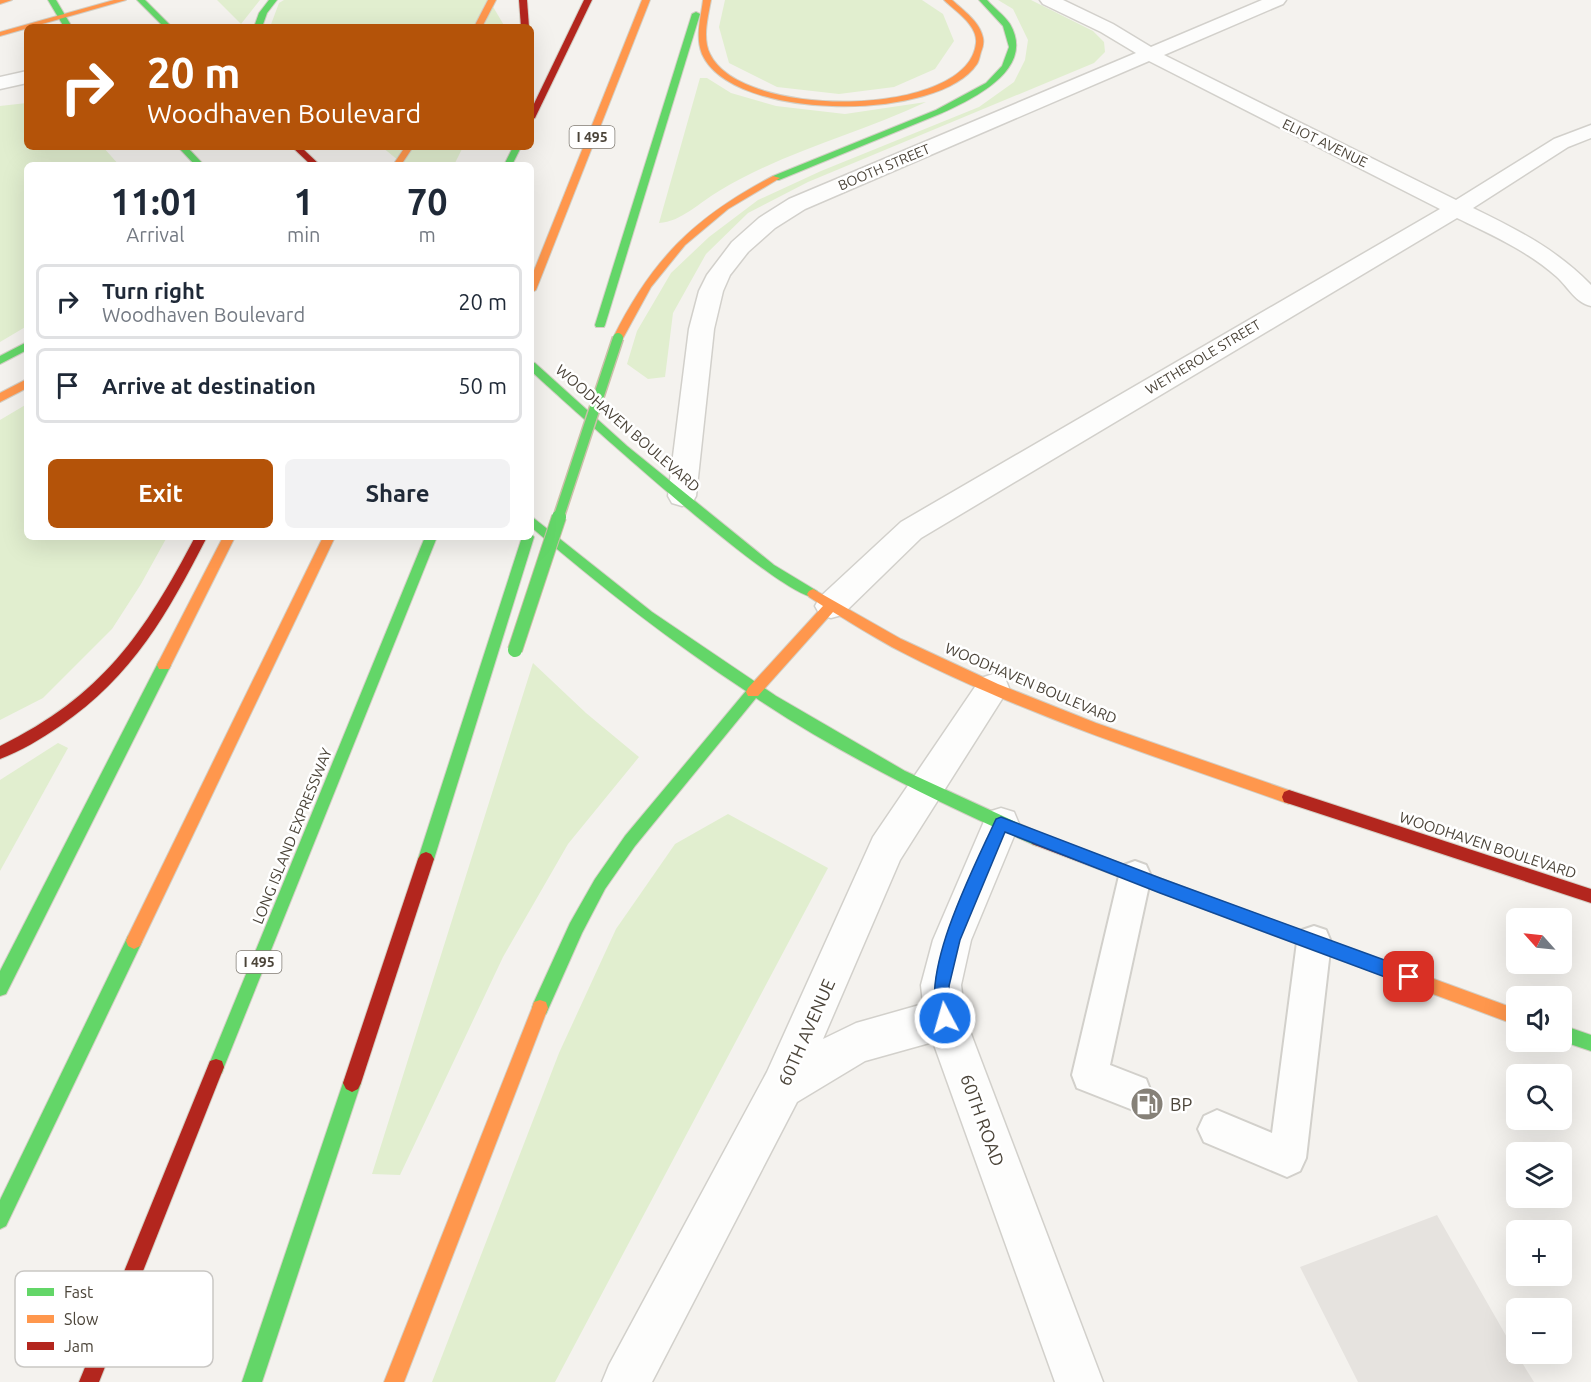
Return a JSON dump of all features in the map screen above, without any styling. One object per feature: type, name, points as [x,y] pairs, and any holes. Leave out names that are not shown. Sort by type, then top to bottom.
[{"type":"main road","points":[[0,2],[9,0]]},
{"type":"main road","points":[[52,0],[65,22],[122,0]]},
{"type":"main road","points":[[141,0],[165,24]]},
{"type":"main road","points":[[259,24],[273,0]]},
{"type":"main road","points":[[480,24],[492,0]]},
{"type":"main road","points":[[523,0],[525,24]]},
{"type":"main road","points":[[534,112],[588,0]]},
{"type":"main road","name":"I 495","points":[[534,283],[646,0]]},
{"type":"main road","points":[[598,330],[701,0]]},
{"type":"main road","points":[[707,0],[703,47],[707,57],[729,79],[747,88],[791,100],[842,105],[870,104],[915,96],[945,85],[960,75],[977,55],[980,45],[979,33],[969,17],[948,0]]},
{"type":"main road","points":[[512,655],[618,338],[639,291],[653,272],[689,235],[717,212],[781,176],[959,104],[991,84],[1009,62],[1012,37],[1006,24],[983,0]]},
{"type":"main road","points":[[0,34],[24,30]]},
{"type":"main road","points":[[185,150],[197,162]]},
{"type":"main road","points":[[299,150],[313,162]]},
{"type":"main road","points":[[0,361],[24,347]]},
{"type":"main road","name":"WOODHAVEN BOULEVARD","points":[[534,368],[607,435],[770,568],[896,643],[993,688],[1092,728],[1246,782],[1591,896]]},
{"type":"main road","points":[[0,398],[24,385]]},
{"type":"main road","points":[[569,415],[577,393]]},
{"type":"main road","points":[[534,520],[539,506]]},
{"type":"main road","points":[[534,523],[665,633],[753,692],[830,738],[926,787],[1001,824],[1506,1013]]},
{"type":"main road","points":[[0,753],[33,737],[66,713],[129,653],[151,628],[199,540]]},
{"type":"main road","points":[[0,988],[227,540]]},
{"type":"main road","points":[[0,1220],[328,540]]},
{"type":"main road","name":"LONG ISLAND EXPRESSWAY","points":[[134,1271],[430,540]]},
{"type":"main road","points":[[252,1382],[409,915],[498,626],[527,540]]},
{"type":"main road","points":[[394,1382],[548,990],[576,928],[600,884],[630,841],[753,692],[831,606]]},
{"type":"main road","points":[[409,915],[479,738]]},
{"type":"main road","points":[[1572,1036],[1591,1043]]},
{"type":"main road","name":"LONG ISLAND EXPRESSWAY","points":[[89,1382],[95,1367]]},
{"type":"street","name":"ELIOT AVENUE","points":[[1049,0],[1107,28],[1147,54],[1524,242],[1564,271],[1591,299]]},
{"type":"street","name":"BOOTH STREET","points":[[682,496],[694,382],[705,307],[728,263],[754,233],[774,217],[797,204],[1277,0]]},
{"type":"street","points":[[0,83],[24,78]]},
{"type":"street","name":"WETHEROLE STREET","points":[[831,606],[912,530],[1456,208],[1561,142],[1591,130]]},
{"type":"street","name":"60TH AVENUE","points":[[626,1382],[782,1087],[886,849],[993,688]]},
{"type":"street","name":"60TH ROAD","points":[[1001,824],[952,940],[941,986],[945,1018],[1079,1382]]},
{"type":"street","points":[[782,1087],[856,1043],[945,1018]]},
{"type":"lane","points":[[1133,1092],[1090,1075],[1135,876]]},
{"type":"lane","points":[[1217,1129],[1287,1158],[1314,942]]},
{"type":"green space","points":[[217,0],[260,0],[241,24]]},
{"type":"green space","points":[[284,0],[489,0],[503,24],[271,24],[279,3]]},
{"type":"green space","points":[[725,0],[922,0],[943,14],[954,41],[935,69],[894,87],[839,94],[777,87],[729,63],[719,27]]},
{"type":"green space","points":[[998,0],[1031,0],[1093,31],[1104,42],[1105,52],[1094,63],[808,182],[748,213],[706,254],[673,313],[665,377],[648,379],[627,364],[637,331],[671,273],[709,237],[758,200],[821,171],[979,107],[1014,82],[1025,60],[1028,40],[1013,9]]},
{"type":"green space","points":[[700,78],[707,78],[731,93],[776,106],[845,114],[926,102],[769,165],[743,177],[683,215],[659,223]]},
{"type":"green space","points":[[24,103],[24,150],[106,150],[116,162],[24,162],[24,328],[0,342],[0,106]]},
{"type":"green space","points":[[386,150],[462,150],[456,162],[400,162]]},
{"type":"green space","points":[[24,406],[24,540],[165,540],[112,629],[43,698],[0,720],[0,420]]},
{"type":"green space","points":[[533,663],[586,713],[639,757],[568,844],[503,957],[400,1175],[372,1174]]},
{"type":"green space","points":[[58,743],[68,748],[0,871],[0,780]]},
{"type":"green space","points":[[728,814],[828,868],[555,1382],[432,1382],[559,1053],[616,929],[675,844]]},
{"type":"shaded area","points":[[1437,1215],[1506,1336],[1506,1364],[1523,1364],[1534,1382],[1358,1382],[1300,1267]]},
{"type":"traffic: fast","points":[[52,0],[66,24]]},
{"type":"traffic: fast","points":[[141,0],[165,24]]},
{"type":"traffic: fast","points":[[259,24],[263,13],[273,0]]},
{"type":"traffic: fast","points":[[776,178],[939,112],[966,99],[989,84],[1006,67],[1013,47],[1006,25],[983,0]]},
{"type":"traffic: fast","points":[[600,325],[696,14]]},
{"type":"traffic: fast","points":[[185,150],[197,162]]},
{"type":"traffic: fast","points":[[510,162],[516,150]]},
{"type":"traffic: fast","points":[[515,650],[618,338]]},
{"type":"traffic: fast","points":[[0,361],[24,347]]},
{"type":"traffic: fast","points":[[534,368],[623,449],[770,568],[813,594]]},
{"type":"traffic: fast","points":[[534,523],[648,615],[771,701],[900,775],[1037,839]]},
{"type":"traffic: fast","points":[[216,1067],[430,540]]},
{"type":"traffic: fast","points":[[426,859],[527,540]]},
{"type":"traffic: fast","points":[[0,988],[164,665]]},
{"type":"traffic: fast","points":[[540,1008],[576,928],[600,884],[630,841],[753,692]]},
{"type":"traffic: fast","points":[[0,1220],[134,941]]},
{"type":"traffic: fast","points":[[1572,1036],[1591,1043]]},
{"type":"traffic: fast","points":[[252,1382],[352,1083]]},
{"type":"traffic: slow","points":[[0,2],[8,0]]},
{"type":"traffic: slow","points":[[36,24],[122,0]]},
{"type":"traffic: slow","points":[[480,24],[492,0]]},
{"type":"traffic: slow","points":[[534,282],[646,0]]},
{"type":"traffic: slow","points":[[707,0],[703,27],[704,47],[710,60],[724,74],[748,88],[773,97],[791,101],[838,104],[869,103],[931,91],[956,79],[973,64],[980,43],[977,30],[969,19],[948,0]]},
{"type":"traffic: slow","points":[[0,34],[24,27]]},
{"type":"traffic: slow","points":[[399,162],[407,150]]},
{"type":"traffic: slow","points":[[618,338],[646,286],[682,243],[724,207],[776,178]]},
{"type":"traffic: slow","points":[[0,398],[24,385]]},
{"type":"traffic: slow","points":[[164,665],[227,540]]},
{"type":"traffic: slow","points":[[134,941],[328,540]]},
{"type":"traffic: slow","points":[[813,594],[896,643],[993,688],[1092,728],[1289,797]]},
{"type":"traffic: slow","points":[[753,692],[831,606]]},
{"type":"traffic: slow","points":[[1215,906],[1506,1013]]},
{"type":"traffic: slow","points":[[394,1382],[540,1008]]},
{"type":"traffic: jam","points":[[523,0],[525,24]]},
{"type":"traffic: jam","points":[[534,112],[588,0]]},
{"type":"traffic: jam","points":[[299,150],[313,162]]},
{"type":"traffic: jam","points":[[0,753],[65,715],[85,700],[121,664],[159,614],[199,540]]},
{"type":"traffic: jam","points":[[1289,797],[1591,896]]},
{"type":"traffic: jam","points":[[1037,839],[1215,906]]},
{"type":"traffic: jam","points":[[352,1083],[426,859]]},
{"type":"traffic: jam","points":[[134,1271],[216,1067]]},
{"type":"traffic: jam","points":[[89,1382],[95,1367]]},
{"type":"place","name":"BP","points":[[1147,1104]]},
{"type":"route","points":[[945,1018],[941,986],[946,960],[952,940],[1001,824],[1160,886],[1409,977]]}]
